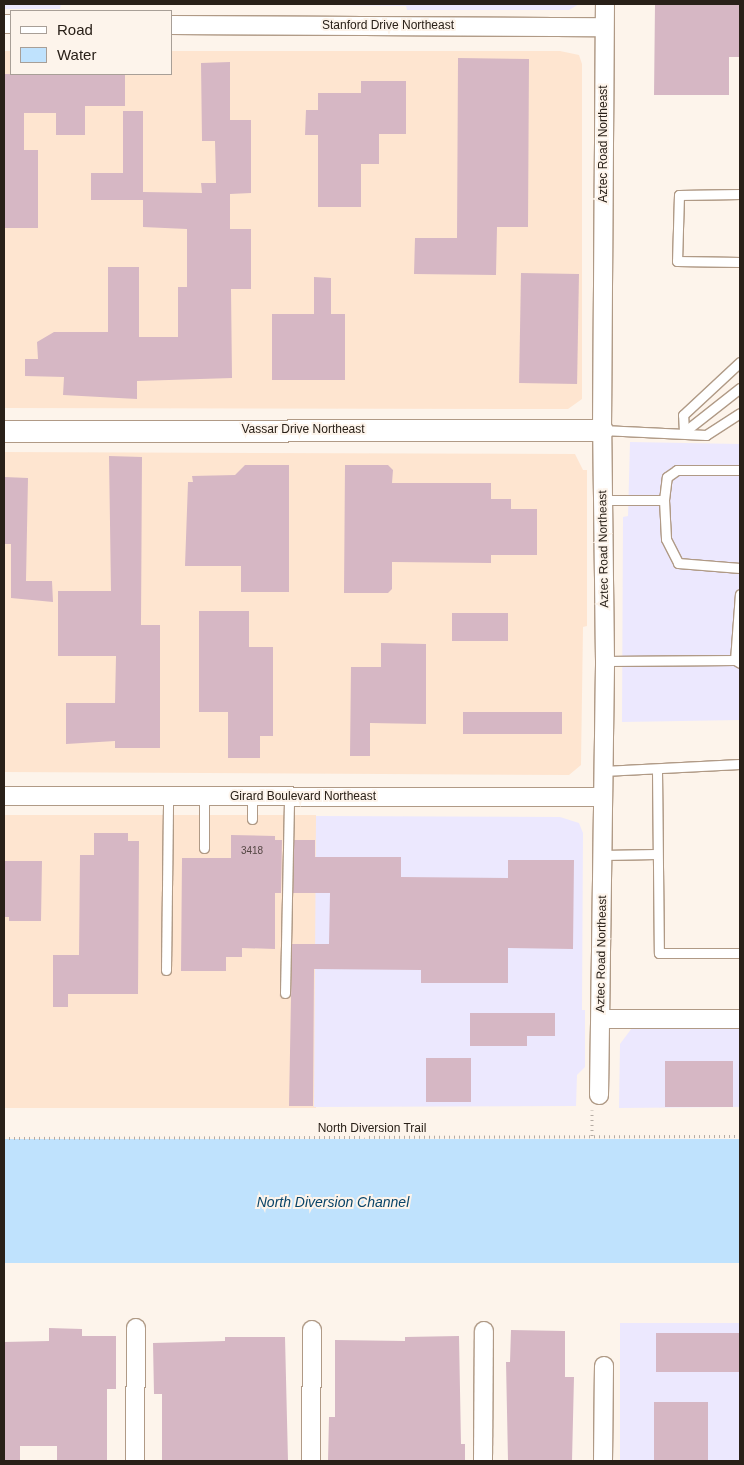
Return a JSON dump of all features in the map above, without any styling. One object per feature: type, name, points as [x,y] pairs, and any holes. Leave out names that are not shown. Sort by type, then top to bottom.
[{"type":"street","name":"Aztec Road Northeast","points":[[599,1095],[605,661],[602,430],[604,4]]},
{"type":"street","name":"Stanford Drive Northeast","points":[[172,25],[604,27]]},
{"type":"street","name":"Vassar Drive Northeast","points":[[4,431],[602,430]]},
{"type":"street","name":"Girard Boulevard Northeast","points":[[4,796],[602,797]]},
{"type":"street","points":[[601,1019],[740,1019]]},
{"type":"street","points":[[135,1461],[136,1328]]},
{"type":"street","points":[[311,1461],[312,1330]]},
{"type":"street","points":[[483,1461],[484,1331]]},
{"type":"street","points":[[603,1461],[604,1366]]},
{"type":"lane","points":[[740,194],[679,195],[677,261],[740,262]]},
{"type":"lane","points":[[684,432],[682,415],[740,362]]},
{"type":"lane","points":[[684,432],[740,388]]},
{"type":"lane","points":[[602,430],[684,432],[706,435],[740,413]]},
{"type":"lane","points":[[740,470],[677,470],[667,477],[664,500],[666,539],[678,563],[740,568]]},
{"type":"lane","points":[[604,500],[664,500]]},
{"type":"lane","points":[[605,661],[738,662],[740,594]]},
{"type":"lane","points":[[603,772],[740,764]]},
{"type":"lane","points":[[657,770],[656,854],[659,953],[740,953]]},
{"type":"lane","points":[[166,970],[168,796]]},
{"type":"lane","points":[[204,796],[204,848]]},
{"type":"lane","points":[[252,796],[252,819]]},
{"type":"lane","points":[[285,993],[289,797]]},
{"type":"lane","points":[[603,855],[656,854]]},
{"type":"path","points":[[592,1137],[592,1107],[599,1095]]},
{"type":"path","name":"North Diversion Trail","points":[[4,1138],[740,1136]]},
{"type":"shaded area","points":[[4,4],[61,4],[60,9],[4,9]]},
{"type":"shaded area","points":[[245,4],[579,4],[569,10],[407,10],[406,6]]},
{"type":"shaded area","points":[[4,51],[10,51],[10,75],[172,75],[172,51],[560,51],[579,55],[582,64],[582,399],[568,409],[4,408]]},
{"type":"shaded area","points":[[630,442],[740,444],[740,720],[622,722],[623,517],[628,516]]},
{"type":"shaded area","points":[[4,452],[575,454],[583,470],[587,470],[587,626],[583,627],[581,765],[569,775],[4,772]]},
{"type":"shaded area","points":[[4,815],[316,815],[316,1108],[4,1108]]},
{"type":"shaded area","points":[[316,816],[560,817],[579,823],[583,833],[582,1010],[585,1010],[585,1067],[577,1075],[576,1106],[314,1107]]},
{"type":"shaded area","points":[[642,1024],[740,1024],[740,1107],[619,1108],[620,1044],[632,1028]]},
{"type":"shaded area","points":[[620,1323],[740,1323],[740,1461],[620,1461]]},
{"type":"water","name":"North Diversion Channel","points":[[4,1139],[740,1139],[740,1263],[4,1263]]},
{"type":"building","points":[[655,4],[740,4],[740,57],[729,57],[729,95],[654,95]]},
{"type":"building","points":[[458,58],[529,59],[528,227],[497,227],[496,275],[414,274],[415,238],[457,238]]},
{"type":"building","points":[[230,62],[230,120],[251,120],[251,193],[230,194],[230,229],[251,229],[251,289],[231,289],[232,378],[137,381],[137,399],[63,395],[64,377],[25,376],[25,359],[38,359],[37,342],[54,332],[108,332],[108,267],[139,267],[139,337],[178,337],[178,287],[187,287],[187,229],[143,227],[143,192],[202,193],[201,183],[216,183],[215,141],[202,141],[201,63]]},
{"type":"building","points":[[4,74],[125,75],[125,106],[85,106],[85,135],[56,135],[56,113],[24,113],[24,150],[38,150],[38,228],[4,228]]},
{"type":"building","points":[[361,81],[406,81],[406,134],[379,134],[379,164],[361,164],[361,207],[318,207],[318,135],[305,135],[306,110],[318,110],[318,93],[361,93]]},
{"type":"building","points":[[123,111],[143,111],[143,200],[91,200],[91,173],[123,173]]},
{"type":"building","points":[[521,273],[579,274],[577,384],[519,383]]},
{"type":"building","points":[[314,277],[331,278],[331,314],[345,314],[345,380],[272,380],[272,314],[314,314]]},
{"type":"building","points":[[109,456],[142,457],[141,625],[160,625],[160,748],[115,748],[115,741],[66,744],[66,703],[115,703],[116,656],[58,656],[58,591],[111,591]]},
{"type":"building","points":[[245,465],[289,465],[289,592],[241,592],[241,566],[185,566],[188,482],[193,482],[192,476],[235,475]]},
{"type":"building","points":[[345,465],[388,465],[393,470],[392,483],[491,483],[491,499],[511,499],[511,509],[537,509],[537,555],[491,555],[491,563],[392,562],[392,589],[388,593],[344,593]]},
{"type":"building","points":[[4,477],[28,478],[26,581],[52,581],[53,602],[11,598],[11,544],[4,544]]},
{"type":"building","points":[[199,611],[249,611],[249,647],[273,647],[273,736],[260,736],[260,758],[228,758],[228,712],[199,712]]},
{"type":"building","points":[[452,613],[508,613],[508,641],[452,641]]},
{"type":"building","points":[[381,643],[426,644],[426,724],[370,723],[370,756],[350,756],[351,667],[381,667]]},
{"type":"building","points":[[463,712],[562,712],[562,734],[463,734]]},
{"type":"building","points":[[94,833],[128,833],[128,841],[139,841],[138,994],[68,994],[68,1007],[53,1007],[53,955],[79,955],[80,855],[94,855]]},
{"type":"building","points":[[231,835],[275,836],[275,840],[282,840],[281,893],[275,893],[275,949],[242,948],[242,957],[226,957],[226,971],[181,971],[182,858],[231,858]]},
{"type":"building","points":[[294,840],[315,840],[315,857],[401,857],[401,877],[508,878],[508,860],[574,860],[573,949],[508,948],[508,983],[421,983],[421,970],[314,969],[313,1106],[289,1106],[292,944],[329,944],[330,893],[293,893]]},
{"type":"building","points":[[4,861],[42,861],[41,921],[9,921],[9,917],[4,917]]},
{"type":"building","points":[[470,1013],[555,1013],[555,1036],[527,1036],[527,1046],[470,1046]]},
{"type":"building","points":[[426,1058],[471,1058],[471,1102],[426,1102]]},
{"type":"building","points":[[665,1061],[733,1061],[733,1107],[665,1107]]},
{"type":"building","points":[[49,1328],[82,1329],[82,1336],[116,1336],[116,1389],[107,1389],[107,1461],[57,1461],[57,1446],[20,1446],[20,1461],[4,1461],[4,1342],[49,1341]]},
{"type":"building","points":[[511,1330],[565,1331],[565,1377],[574,1377],[572,1461],[508,1461],[506,1362],[510,1362]]},
{"type":"building","points":[[656,1333],[740,1333],[740,1372],[656,1372]]},
{"type":"building","points":[[459,1336],[461,1444],[465,1444],[465,1461],[328,1461],[329,1417],[335,1417],[335,1340],[405,1341],[405,1337]]},
{"type":"building","points":[[225,1337],[285,1337],[288,1461],[162,1461],[162,1394],[154,1394],[153,1343],[225,1341]]},
{"type":"building","points":[[654,1402],[708,1402],[708,1461],[654,1461]]}]
